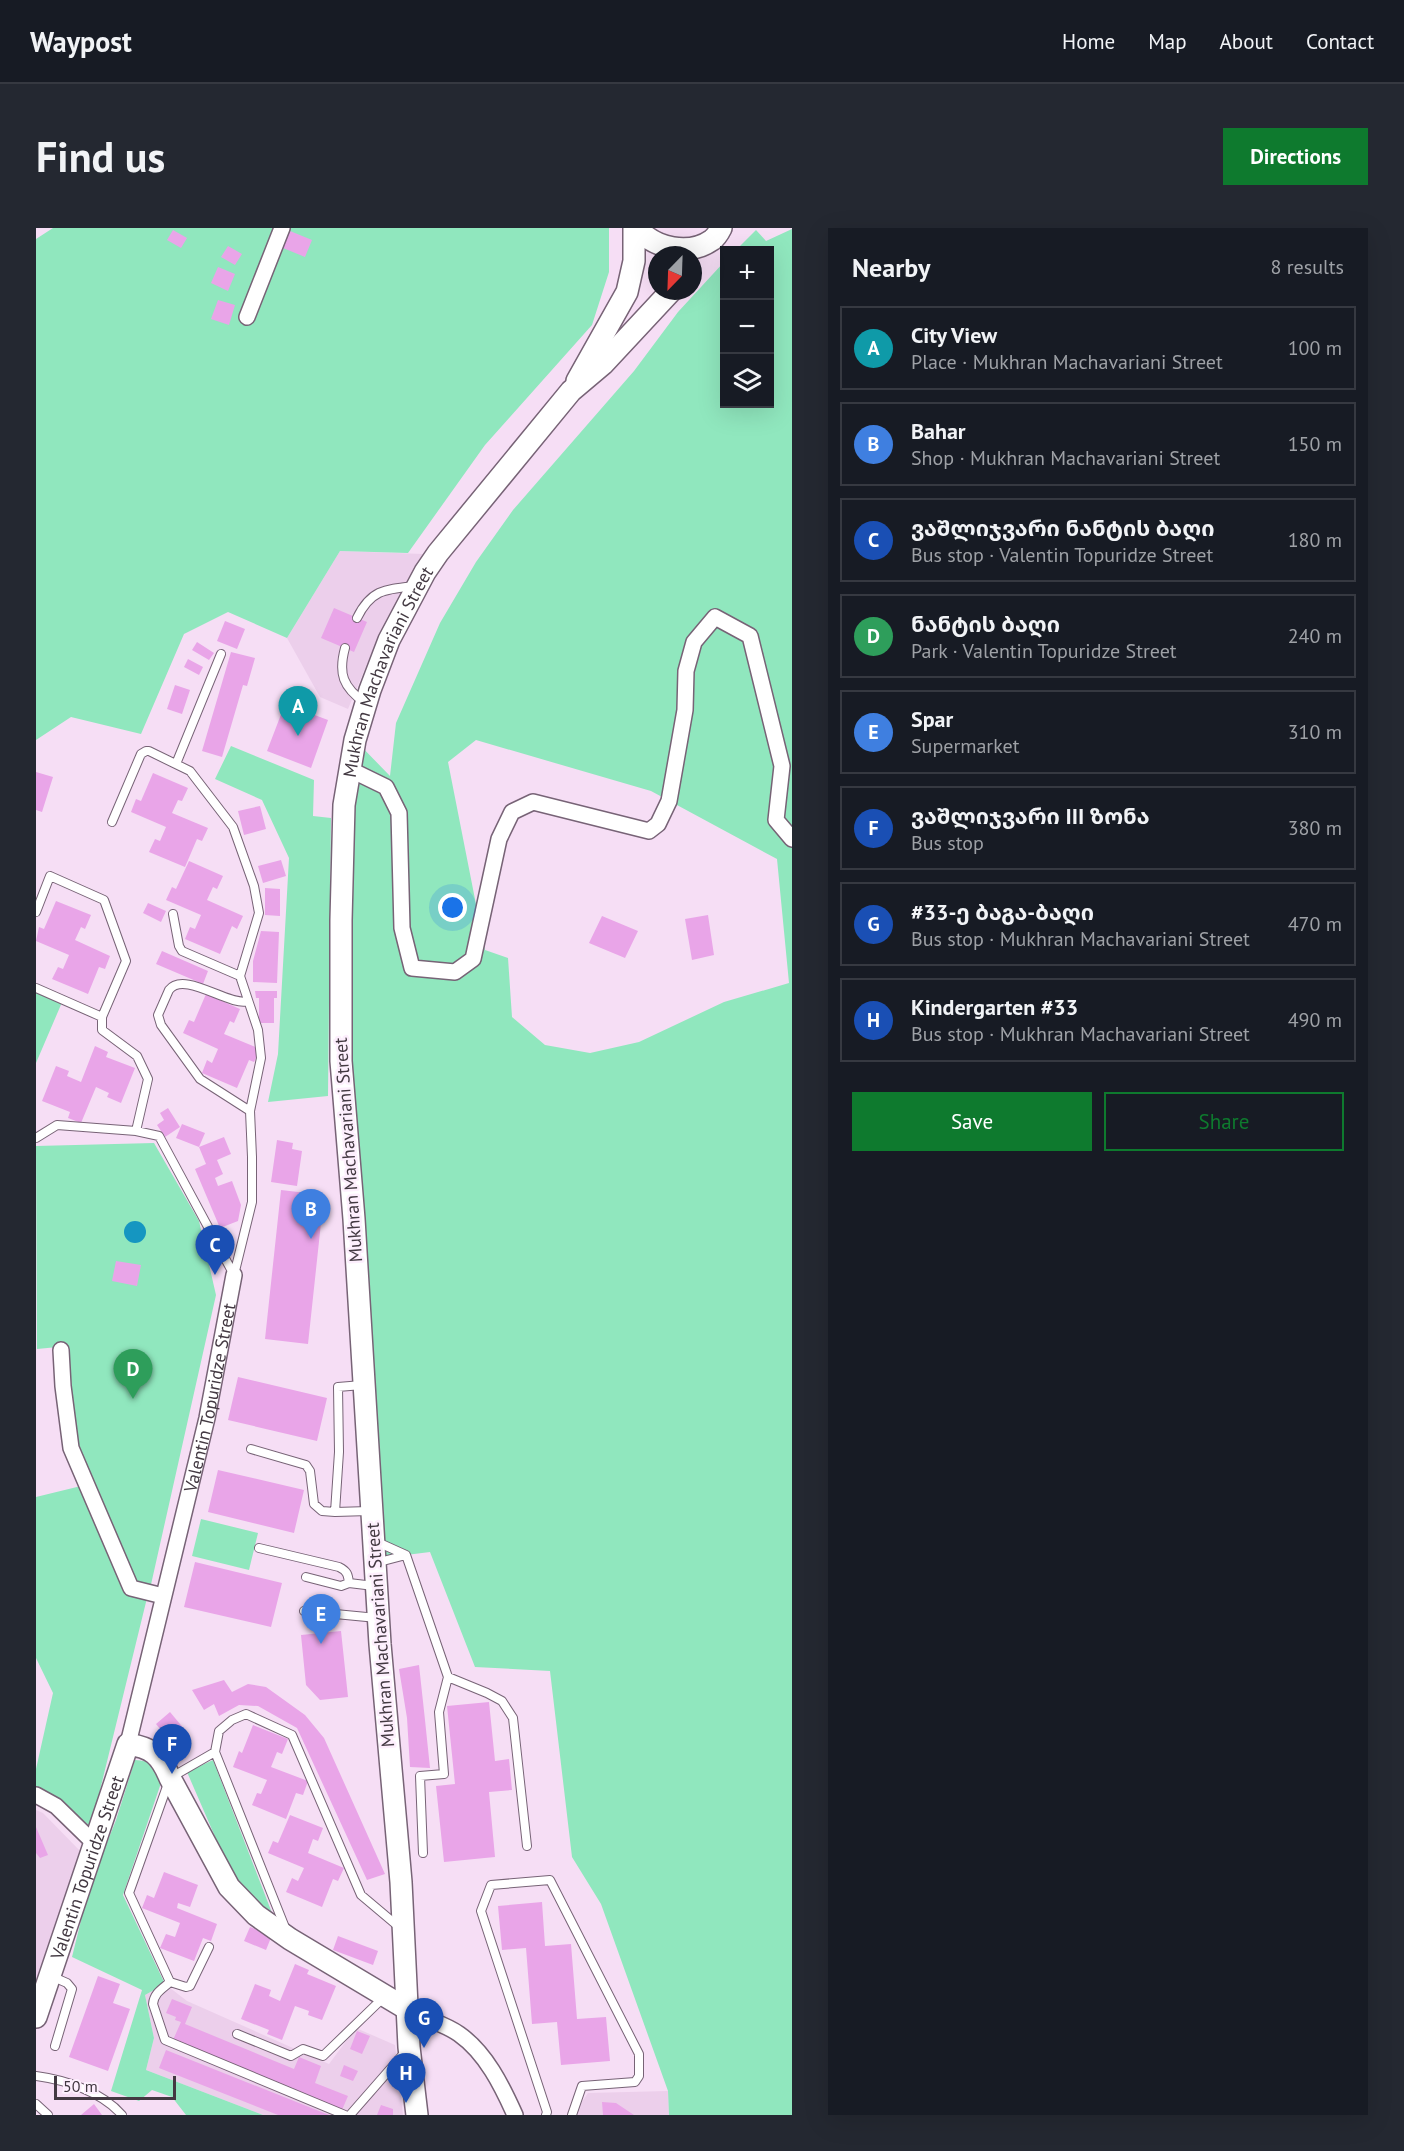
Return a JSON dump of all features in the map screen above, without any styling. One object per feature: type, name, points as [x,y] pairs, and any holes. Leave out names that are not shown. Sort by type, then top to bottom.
[{"type":"main road","points":[[636,228],[656,244],[671,249],[687,249],[720,232]]},
{"type":"main road","points":[[571,391],[627,292],[634,261],[636,228]]},
{"type":"main road","points":[[702,253],[720,232]]},
{"type":"main road","name":"Mukhran Machavariani Street","points":[[417,2115],[409,2047],[405,1931],[378,1618],[354,1219],[341,1061],[344,805],[349,769],[366,703],[389,640],[417,586],[438,552],[571,391],[610,357],[663,300]]},
{"type":"main road","points":[[128,1744],[147,1747],[163,1760],[170,1778],[229,1887],[256,1915],[290,1939],[408,2009]]},
{"type":"main road","name":"Valentin Topuridze Street","points":[[36,2017],[128,1744]]},
{"type":"street","points":[[247,317],[282,228]]},
{"type":"street","points":[[349,769],[386,787],[399,813],[402,928],[412,968],[454,972],[473,959],[499,839],[512,812],[532,802],[649,831],[658,824],[669,801],[685,710],[686,672],[694,642],[715,616],[750,636],[782,766],[776,820],[792,840]]},
{"type":"street","name":"Valentin Topuridze Street","points":[[128,1744],[207,1418],[234,1275]]},
{"type":"street","points":[[61,1350],[71,1448],[131,1588],[163,1596]]},
{"type":"street","points":[[36,1794],[56,1806],[95,1844]]},
{"type":"street","points":[[408,2009],[458,2033],[480,2054],[503,2089],[515,2115]]},
{"type":"lane","points":[[357,618],[363,606],[374,594],[389,588],[417,586]]},
{"type":"lane","points":[[345,648],[340,664],[344,679],[348,687],[366,703]]},
{"type":"lane","points":[[176,764],[221,654]]},
{"type":"lane","points":[[112,822],[143,752],[149,751],[190,771],[233,826],[254,886],[259,913],[240,976],[182,951],[173,914]]},
{"type":"lane","points":[[36,912],[50,876],[104,900],[126,961],[102,1017],[102,1030],[137,1056],[148,1078],[136,1131]]},
{"type":"lane","name":"Valentin Topuridze Street","points":[[234,1275],[252,1202],[250,1111],[261,1058],[258,1030],[240,976]]},
{"type":"lane","points":[[249,1001],[238,1002],[202,987],[176,985],[169,990],[158,1015],[161,1025],[200,1079],[250,1111]]},
{"type":"lane","points":[[36,988],[102,1017]]},
{"type":"lane","points":[[36,1138],[57,1125],[136,1131],[159,1136],[234,1275]]},
{"type":"lane","points":[[335,1512],[339,1452],[338,1387],[363,1385]]},
{"type":"lane","points":[[251,1449],[306,1465],[310,1471],[314,1504],[322,1511],[371,1511]]},
{"type":"lane","points":[[373,1540],[406,1555],[448,1677],[439,1712],[444,1774],[420,1776],[423,1853]]},
{"type":"lane","points":[[259,1548],[339,1567],[348,1575],[349,1583]]},
{"type":"lane","points":[[306,1577],[341,1586],[376,1579],[378,1564],[406,1555]]},
{"type":"lane","points":[[304,1611],[378,1618]]},
{"type":"lane","points":[[448,1677],[502,1701],[513,1718],[527,1846]]},
{"type":"lane","points":[[290,1939],[216,1752],[219,1731],[232,1720],[246,1714],[292,1735],[361,1894],[405,1931]]},
{"type":"lane","points":[[209,1947],[190,1986],[170,1982],[129,1893],[170,1778],[216,1752]]},
{"type":"lane","points":[[546,2115],[547,2112],[482,1911],[491,1886],[550,1880],[639,2054],[639,2076],[635,2082],[582,2086],[572,2115]]},
{"type":"lane","points":[[51,1976],[68,1983],[72,1989],[55,2046]]},
{"type":"lane","points":[[170,1982],[156,1994],[153,2004],[165,2040],[345,2115]]},
{"type":"lane","points":[[237,2034],[291,2056],[303,2049],[323,2056],[385,1996]]},
{"type":"lane","points":[[350,2115],[409,2047]]},
{"type":"lane","points":[[36,2076],[68,2083],[93,2094],[117,2109],[122,2115]]},
{"type":"lane","points":[[36,2104],[48,2115]]},
{"type":"shaded area","points":[[340,551],[423,554],[379,635],[348,709],[320,697],[287,638]]},
{"type":"shaded area","points":[[36,1810],[43,1813],[82,1853],[36,1994]]},
{"type":"shaded area","points":[[165,1984],[187,2001],[329,2064],[356,2028],[395,2045],[403,2115],[263,2115],[146,2070],[154,2038],[145,1995]]},
{"type":"shaded area","points":[[668,2091],[669,2115],[573,2115],[588,2093]]},
{"type":"green space","points":[[53,228],[609,228],[609,272],[592,325],[485,445],[408,553],[340,551],[287,638],[228,612],[184,634],[141,734],[71,717],[36,740],[36,239]]},
{"type":"green space","points":[[792,229],[792,2115],[669,2115],[668,2091],[601,1904],[572,1857],[550,1671],[475,1667],[430,1552],[383,1561],[340,1017],[355,740],[390,776],[396,723],[440,623],[476,562],[513,510],[634,371],[678,312],[689,300],[702,300],[702,286],[720,266],[720,408],[774,408],[774,246],[740,246],[756,230],[766,241]],"holes":[[[476,740],[651,791],[777,859],[789,983],[724,1002],[639,1042],[590,1053],[545,1045],[512,1017],[508,958],[485,950],[448,762]]]},
{"type":"green space","points":[[231,746],[314,780],[313,816],[331,818],[328,1096],[268,1102],[278,1054],[289,858],[262,800],[215,779]]},
{"type":"green space","points":[[36,988],[63,1000],[36,1063]]},
{"type":"green space","points":[[154,1143],[199,1221],[216,1295],[150,1589],[132,1585],[77,1449],[68,1346],[37,1349],[36,1146]]},
{"type":"green space","points":[[81,1486],[128,1595],[147,1598],[91,1827],[59,1800],[36,1789],[36,1769],[53,1693],[36,1658],[36,1497]]},
{"type":"green space","points":[[201,1519],[258,1533],[249,1570],[192,1556]]},
{"type":"green space","points":[[135,1760],[150,1763],[161,1783],[123,1895],[165,1984],[145,1995],[154,2038],[146,2070],[263,2115],[186,2115],[172,2097],[152,2090],[139,2101],[111,2091],[142,1990],[72,1957],[89,1888],[116,1820]]},
{"type":"green space","points":[[213,1760],[272,1913],[236,1885],[187,1772]]},
{"type":"water","points":[[135,1221],[143,1224],[146,1232],[143,1240],[135,1243],[127,1240],[124,1232],[127,1224]]},
{"type":"building","points":[[173,230],[187,238],[181,248],[167,240]]},
{"type":"building","points":[[290,231],[312,240],[305,257],[283,248]]},
{"type":"building","points":[[228,246],[242,254],[235,265],[221,257]]},
{"type":"building","points":[[218,267],[235,274],[228,291],[211,283]]},
{"type":"building","points":[[218,300],[235,305],[229,325],[211,319]]},
{"type":"building","points":[[334,608],[367,622],[354,652],[321,638]]},
{"type":"building","points":[[225,621],[245,629],[237,649],[217,641]]},
{"type":"building","points":[[197,642],[214,653],[209,660],[192,650]]},
{"type":"building","points":[[231,652],[255,658],[247,686],[243,685],[222,757],[202,751]]},
{"type":"building","points":[[188,659],[203,667],[199,675],[184,667]]},
{"type":"building","points":[[175,685],[190,690],[182,714],[167,709]]},
{"type":"building","points":[[285,704],[328,720],[311,768],[267,751]]},
{"type":"building","points":[[36,772],[53,777],[42,812],[36,810]]},
{"type":"building","points":[[153,773],[188,788],[182,801],[178,800],[172,813],[208,828],[202,841],[197,839],[185,867],[149,852],[155,839],[160,841],[166,827],[131,812],[136,799],[141,801]]},
{"type":"building","points":[[260,806],[266,829],[244,835],[238,811]]},
{"type":"building","points":[[281,860],[286,876],[263,883],[258,866]]},
{"type":"building","points":[[189,861],[223,876],[217,889],[213,887],[207,900],[243,916],[237,929],[232,926],[220,954],[185,939],[190,927],[195,929],[201,915],[166,900],[172,887],[176,889]]},
{"type":"building","points":[[265,888],[280,889],[280,916],[265,915]]},
{"type":"building","points":[[56,901],[91,915],[85,929],[81,927],[75,940],[110,956],[105,969],[99,967],[88,994],[52,979],[58,967],[63,969],[69,955],[36,941],[39,927],[44,929]]},
{"type":"building","points":[[148,903],[166,911],[161,922],[143,913]]},
{"type":"building","points":[[708,915],[714,955],[692,960],[685,919]]},
{"type":"building","points":[[602,916],[638,931],[625,958],[589,943]]},
{"type":"building","points":[[261,931],[279,932],[277,983],[253,982],[253,961]]},
{"type":"building","points":[[162,951],[208,971],[203,984],[156,964]]},
{"type":"building","points":[[255,991],[277,991],[277,998],[274,998],[274,1023],[259,1023],[259,998],[256,998]]},
{"type":"building","points":[[206,994],[240,1009],[234,1023],[230,1021],[224,1034],[260,1049],[254,1062],[249,1060],[237,1088],[202,1073],[207,1060],[212,1063],[218,1049],[183,1033],[189,1020],[194,1022]]},
{"type":"building","points":[[95,1046],[108,1052],[106,1057],[135,1068],[121,1103],[107,1097],[109,1093],[96,1087],[81,1123],[68,1118],[70,1112],[42,1101],[56,1066],[69,1071],[67,1076],[81,1082]]},
{"type":"building","points":[[168,1108],[180,1127],[165,1137],[157,1125],[164,1120],[160,1113]]},
{"type":"building","points":[[182,1124],[205,1133],[199,1147],[176,1138]]},
{"type":"building","points":[[224,1137],[231,1154],[217,1160],[223,1174],[215,1178],[218,1186],[232,1181],[241,1205],[238,1221],[220,1228],[195,1169],[206,1164],[199,1147]]},
{"type":"building","points":[[277,1140],[293,1143],[292,1149],[302,1151],[297,1186],[271,1182]]},
{"type":"building","points":[[281,1190],[324,1195],[308,1344],[265,1339]]},
{"type":"building","points":[[116,1261],[141,1265],[137,1286],[112,1281]]},
{"type":"building","points":[[238,1377],[327,1398],[317,1441],[228,1420]]},
{"type":"building","points":[[218,1470],[304,1490],[294,1533],[208,1512]]},
{"type":"building","points":[[195,1562],[282,1583],[271,1627],[184,1607]]},
{"type":"building","points":[[341,1631],[348,1697],[320,1700],[306,1685],[301,1635]]},
{"type":"building","points":[[419,1665],[430,1768],[410,1767],[407,1718],[399,1669]]},
{"type":"building","points":[[224,1680],[232,1692],[248,1684],[266,1687],[305,1715],[324,1738],[385,1874],[367,1880],[297,1728],[258,1706],[239,1705],[219,1716],[214,1704],[204,1710],[192,1690]]},
{"type":"building","points":[[489,1702],[495,1761],[509,1759],[512,1790],[489,1792],[495,1857],[444,1862],[436,1786],[455,1784],[447,1706]]},
{"type":"building","points":[[170,1712],[190,1736],[176,1748],[156,1724]]},
{"type":"building","points":[[253,1725],[288,1739],[282,1754],[277,1752],[271,1767],[308,1781],[303,1795],[296,1793],[286,1819],[252,1805],[257,1793],[261,1794],[267,1780],[233,1767],[239,1751],[242,1753]]},
{"type":"building","points":[[290,1815],[323,1828],[318,1841],[313,1839],[308,1853],[344,1868],[338,1881],[333,1879],[322,1907],[286,1892],[292,1878],[298,1881],[304,1868],[268,1853],[273,1841],[278,1843]]},
{"type":"building","points":[[36,1827],[48,1855],[40,1858],[36,1853]]},
{"type":"building","points":[[164,1872],[198,1885],[190,1907],[178,1903],[177,1908],[217,1924],[211,1941],[203,1938],[194,1961],[160,1948],[166,1934],[175,1937],[180,1923],[142,1908],[147,1895],[154,1898]]},
{"type":"building","points":[[542,1902],[545,1946],[571,1944],[577,2019],[606,2017],[610,2061],[561,2065],[557,2022],[532,2024],[526,1948],[502,1950],[498,1906]]},
{"type":"building","points":[[250,1927],[272,1935],[266,1950],[244,1941]]},
{"type":"building","points":[[338,1936],[378,1951],[373,1965],[333,1950]]},
{"type":"building","points":[[295,1964],[309,1970],[307,1974],[336,1986],[322,2020],[308,2015],[309,2011],[295,2006],[282,2040],[267,2034],[269,2030],[241,2019],[255,1984],[271,1990],[269,1996],[280,2001]]},
{"type":"building","points":[[98,1976],[120,1984],[113,2003],[130,2009],[108,2071],[69,2057]]},
{"type":"building","points":[[172,1999],[192,2007],[185,2024],[294,2069],[299,2057],[321,2066],[315,2083],[348,2096],[342,2110],[173,2040],[181,2022],[166,2013]]},
{"type":"building","points":[[357,2031],[370,2036],[362,2054],[350,2049]]},
{"type":"building","points":[[166,2050],[329,2115],[278,2115],[159,2068]]},
{"type":"building","points":[[344,2065],[358,2071],[353,2081],[340,2076]]},
{"type":"building","points":[[602,2102],[616,2103],[634,2115],[603,2115]]},
{"type":"building","points":[[94,2104],[102,2115],[81,2115]]},
{"type":"building","points":[[381,2105],[393,2109],[393,2115],[377,2115]]},
{"type":"place","name":"City View","points":[[298,736]]},
{"type":"place","name":"Bahar","points":[[311,1239]]},
{"type":"place","name":"ვაშლიჯვარი ნანტის ბაღი","points":[[215,1275]]},
{"type":"place","name":"ნანტის ბაღი","points":[[133,1399]]},
{"type":"place","name":"Spar","points":[[321,1644]]},
{"type":"place","name":"ვაშლიჯვარი III ზონა","points":[[172,1774]]},
{"type":"place","name":"#33-ე ბაგა-ბაღი","points":[[424,2048]]},
{"type":"place","name":"Kindergarten #33","points":[[406,2103]]}]
